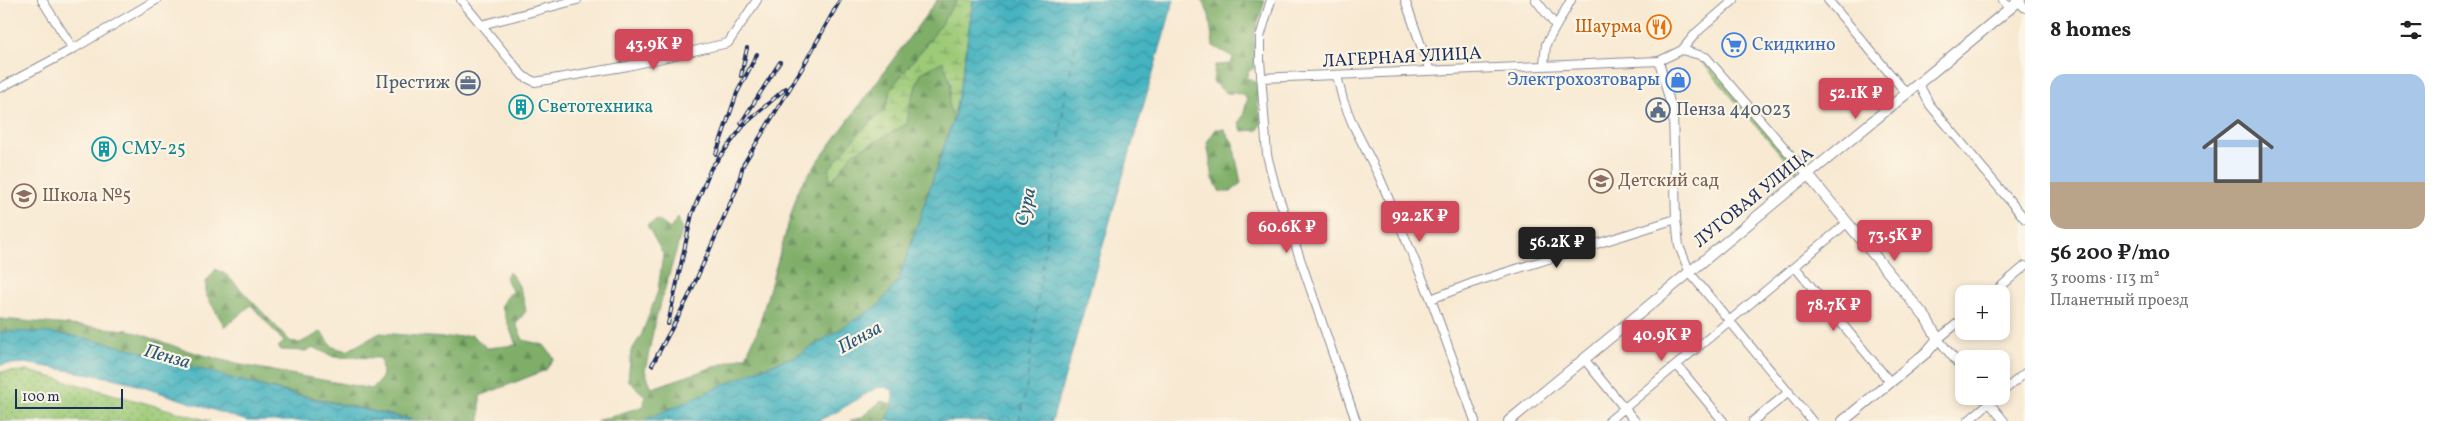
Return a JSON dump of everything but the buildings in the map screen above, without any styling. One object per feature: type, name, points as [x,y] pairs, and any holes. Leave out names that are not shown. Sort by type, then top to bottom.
[{"type":"main road","name":"ЛУГОВАЯ УЛИЦА","points":[[1509,421],[1919,84],[2006,4],[2021,3]]},
{"type":"main road","points":[[1808,175],[1926,318],[1938,340],[1927,352],[1843,421]]},
{"type":"street","points":[[42,0],[73,50]]},
{"type":"street","points":[[0,88],[73,50],[156,0]]},
{"type":"street","points":[[462,0],[523,76],[534,82],[628,66],[728,43],[757,0]]},
{"type":"street","points":[[481,25],[577,0]]},
{"type":"street","points":[[1271,0],[1260,38],[1267,155],[1356,421]]},
{"type":"street","points":[[1405,0],[1430,71]]},
{"type":"street","points":[[1536,0],[1556,26]]},
{"type":"street","points":[[1544,65],[1546,44],[1570,0]]},
{"type":"street","points":[[1734,0],[1696,33],[1682,50],[1659,61],[1673,114],[1676,219],[1679,246],[1690,273],[1812,421]]},
{"type":"street","points":[[1828,0],[1907,94]]},
{"type":"street","points":[[1682,50],[1706,57],[1808,175]]},
{"type":"street","name":"ЛАГЕРНАЯ УЛИЦА","points":[[1262,78],[1659,61]]},
{"type":"street","points":[[1337,76],[1343,100],[1353,125],[1379,176],[1431,299],[1476,421]]},
{"type":"street","points":[[1919,84],[1930,105],[2025,219]]},
{"type":"street","points":[[1431,299],[1478,281],[1676,219]]},
{"type":"street","points":[[1609,421],[1847,223]]},
{"type":"street","points":[[1795,266],[1890,382]]},
{"type":"street","points":[[2003,285],[2025,266]]},
{"type":"street","points":[[1955,326],[1938,340],[1955,360]]},
{"type":"street","points":[[1584,359],[1635,421]]},
{"type":"street","points":[[1677,365],[1723,421]]},
{"type":"street","points":[[2010,386],[2025,373]]},
{"type":"street","points":[[1753,421],[1789,392]]},
{"type":"street","points":[[1968,421],[1982,405]]},
{"type":"street","points":[[1991,405],[2004,421]]},
{"type":"green space","points":[[937,0],[957,0],[933,36],[892,87],[885,110],[860,133],[829,169],[831,182],[852,154],[907,124],[910,103],[921,73],[943,61],[951,84],[949,107],[954,117],[899,279],[880,305],[800,354],[760,369],[675,408],[642,421],[596,421],[644,406],[645,396],[628,380],[631,351],[641,336],[658,291],[663,254],[647,225],[658,220],[670,229],[678,217],[682,231],[655,322],[645,371],[652,388],[746,356],[757,332],[799,187]]},
{"type":"green space","points":[[957,0],[973,0],[963,71],[954,117],[949,107],[951,84],[943,61],[921,73],[910,103],[907,124],[852,154],[830,183],[829,169],[860,132],[885,110],[892,87],[933,36]]},
{"type":"green space","points":[[1202,0],[1265,0],[1254,35],[1254,68],[1249,71],[1246,78],[1257,84],[1260,90],[1258,106],[1262,122],[1258,130],[1242,131],[1239,122],[1243,116],[1247,100],[1243,94],[1226,93],[1213,82],[1215,65],[1231,64],[1233,57],[1213,46],[1209,15]]},
{"type":"green space","points":[[1701,61],[1706,61],[1797,166],[1797,173]]},
{"type":"green space","points":[[1216,129],[1224,129],[1233,143],[1241,183],[1231,192],[1220,192],[1213,179],[1207,142]]},
{"type":"green space","points":[[216,269],[228,276],[290,341],[300,343],[321,332],[333,347],[347,351],[380,333],[444,338],[472,335],[487,348],[516,345],[501,305],[512,291],[505,276],[509,272],[518,285],[526,311],[516,324],[523,340],[544,345],[554,358],[546,370],[480,396],[480,421],[417,421],[244,382],[148,354],[66,335],[0,332],[0,319],[129,330],[185,350],[241,365],[372,389],[382,378],[381,358],[334,357],[315,348],[305,351],[281,350],[278,347],[284,342],[251,305],[225,327],[206,295],[206,282]]},
{"type":"green space","points":[[29,371],[210,421],[0,421],[0,372]]},
{"type":"green space","points":[[881,401],[893,404],[887,421],[850,421],[862,417]]},
{"type":"water","points":[[973,0],[1174,0],[1052,421],[887,421],[893,404],[893,390],[884,387],[876,388],[835,413],[817,421],[642,421],[760,369],[800,354],[880,304],[899,279],[954,117],[963,71]]},
{"type":"water","points":[[0,332],[31,332],[92,340],[153,355],[264,387],[417,421],[247,421],[118,379],[25,363],[0,365]]},
{"type":"ferry route","points":[[1019,421],[1026,390],[1064,104],[1084,0]]},
{"type":"railway","points":[[652,365],[688,298],[737,188],[743,165],[801,70],[840,0]]},
{"type":"railway","points":[[741,76],[747,48]]},
{"type":"railway","points":[[716,154],[737,93],[757,54]]},
{"type":"railway","points":[[741,123],[780,62]]},
{"type":"railway","points":[[668,324],[692,214],[711,168],[745,124],[786,88]]},
{"type":"place","name":"Шаурма","points":[[1659,27]]},
{"type":"place","name":"Скидкино","points":[[1734,45]]},
{"type":"place","name":"Электрохозтовары","points":[[1678,80]]},
{"type":"place","name":"Престиж","points":[[468,83]]},
{"type":"place","name":"Светотехника","points":[[521,107]]},
{"type":"place","name":"Пенза 440023","points":[[1658,110]]},
{"type":"place","name":"СМУ-25","points":[[104,149]]},
{"type":"place","name":"Детский сад","points":[[1601,181]]},
{"type":"place","name":"Школа №5","points":[[24,196]]},
{"type":"water label","name":"Сура","points":[[1026,207]]},
{"type":"water label","name":"Пенза","points":[[860,338]]},
{"type":"water label","name":"Пенза","points":[[167,357]]}]
